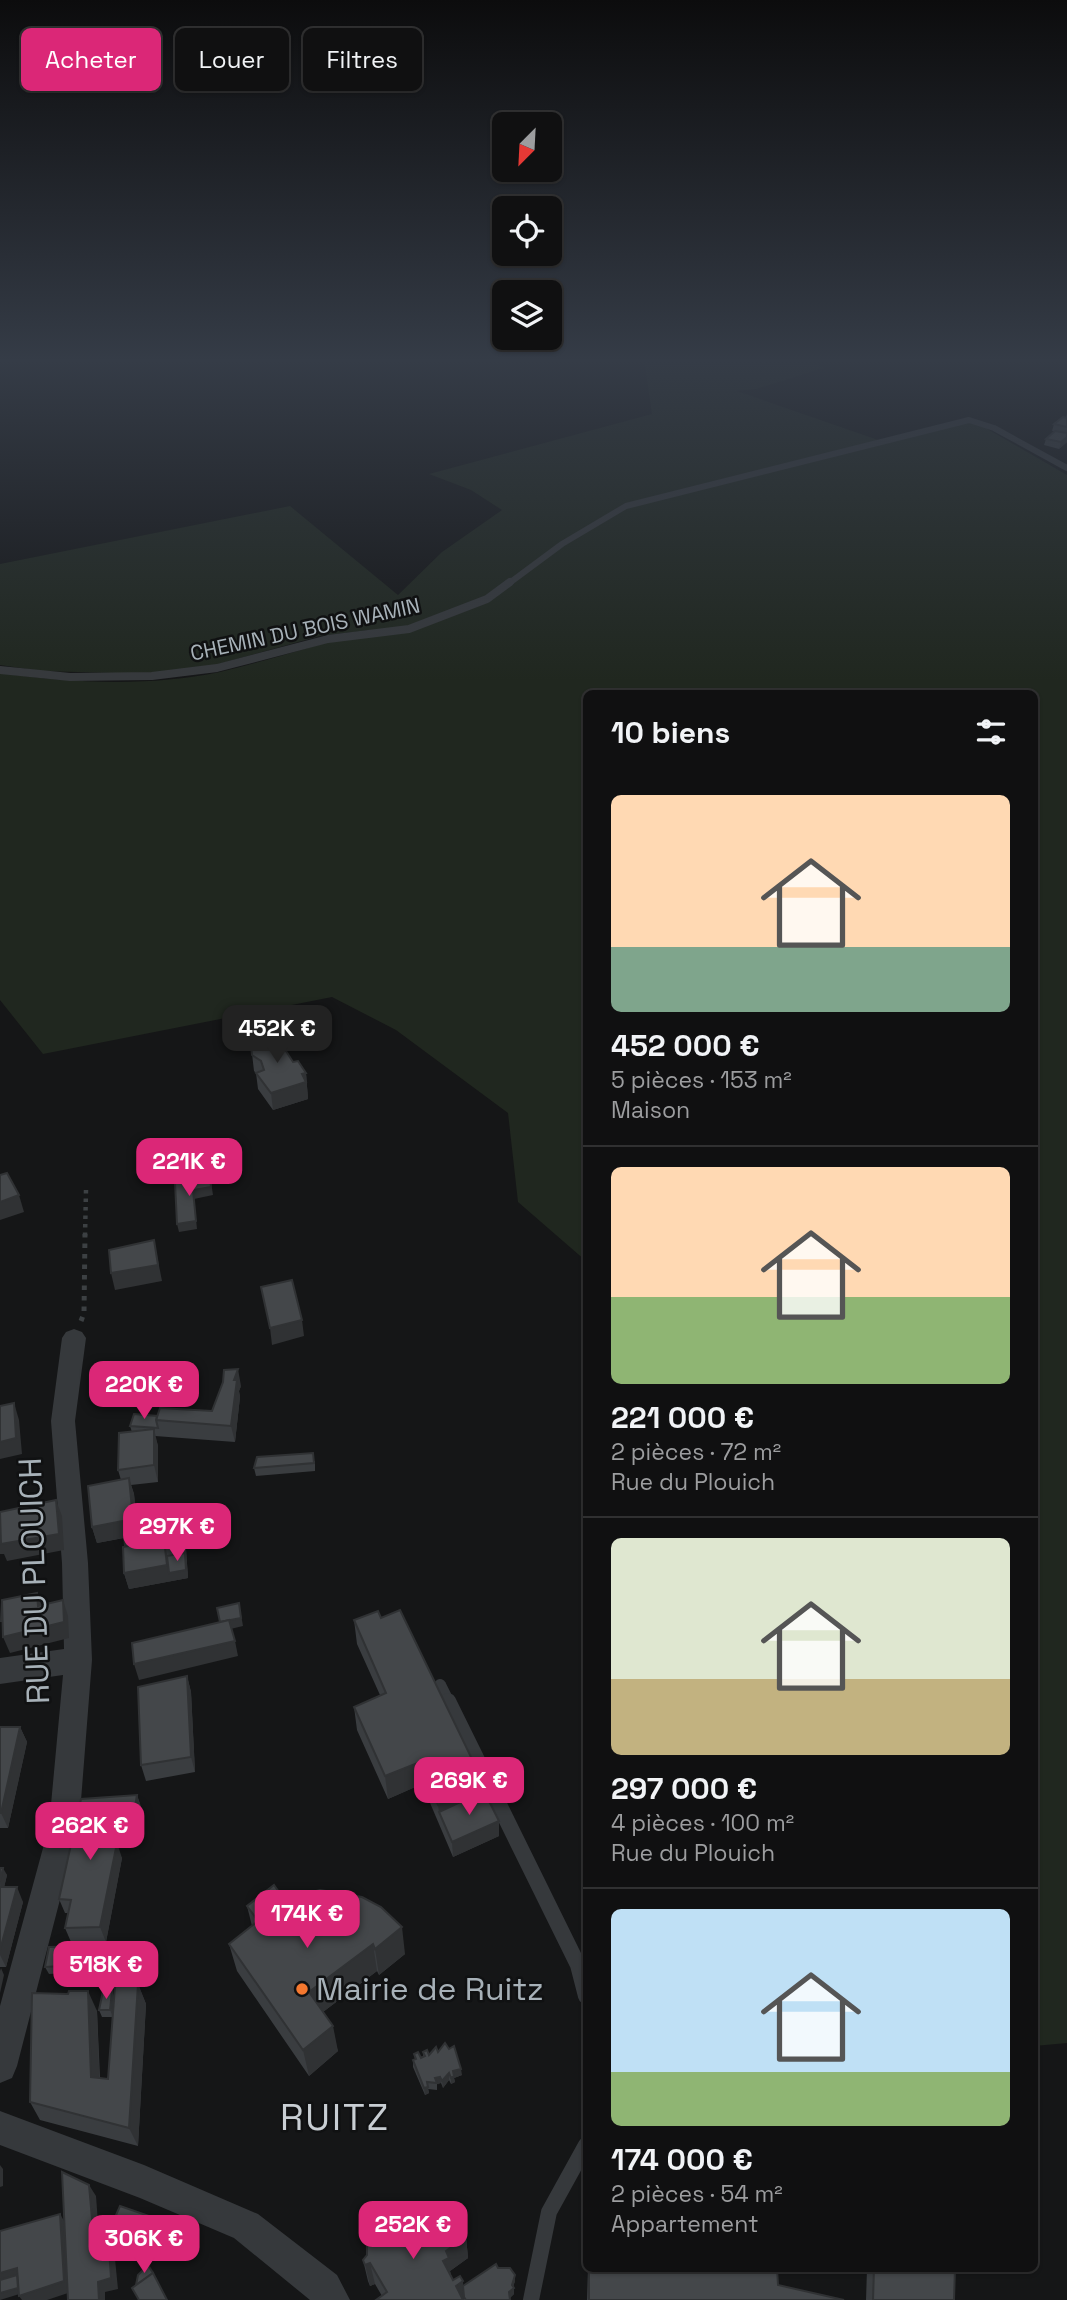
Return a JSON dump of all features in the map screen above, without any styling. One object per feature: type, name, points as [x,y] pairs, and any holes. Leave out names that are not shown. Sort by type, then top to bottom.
[{"type":"street","name":"RUE DU PLOUICH","points":[[0,2066],[64,1826],[78,1660],[75,1563],[63,1420],[74,1338]]},
{"type":"street","points":[[0,1671],[78,1660]]},
{"type":"street","points":[[0,2128],[144,2182],[246,2226],[324,2288],[332,2300]]},
{"type":"lane","name":"CHEMIN DU BOIS WAMIN","points":[[0,670],[70,677],[152,676],[217,668],[328,639],[409,629],[487,599],[562,544],[626,506],[784,466]]},
{"type":"lane","points":[[440,1685],[578,1965],[583,1984]]},
{"type":"lane","points":[[531,2300],[549,2212],[583,2150]]},
{"type":"path","points":[[74,1338],[84,1313],[86,1190]]},
{"type":"shaded area","points":[[457,466],[1052,466],[1067,475],[1067,2043],[1038,2046],[1038,690],[583,690],[583,1258],[518,1202],[508,1113],[396,1030],[332,997],[43,1054],[0,1000],[0,673],[110,682],[193,677],[239,667],[370,630],[320,636],[215,665],[150,674],[41,671],[0,665],[0,564],[290,506],[398,595],[442,552],[502,510],[471,490],[429,474]]},
{"type":"building","points":[[265,1037],[277,1037],[293,1062],[298,1061],[306,1073],[302,1074],[306,1082],[271,1093],[256,1073],[264,1070],[261,1061],[252,1055],[251,1045]]},
{"type":"building","points":[[7,1173],[19,1195],[0,1202],[0,1175]]},
{"type":"building","points":[[210,1175],[211,1187],[193,1190],[196,1221],[177,1224],[175,1182]]},
{"type":"building","points":[[154,1240],[158,1265],[111,1273],[109,1250]]},
{"type":"building","points":[[292,1280],[302,1320],[270,1328],[261,1287]]},
{"type":"building","points":[[238,1369],[234,1380],[237,1380],[231,1426],[156,1420],[160,1408],[212,1411],[223,1382],[224,1370]]},
{"type":"building","points":[[175,1373],[177,1383],[147,1391],[145,1381]]},
{"type":"building","points":[[14,1403],[16,1438],[0,1442],[0,1406]]},
{"type":"building","points":[[134,1414],[157,1416],[158,1428],[130,1426]]},
{"type":"building","points":[[154,1429],[154,1465],[118,1470],[119,1433]]},
{"type":"building","points":[[313,1453],[314,1463],[254,1468],[257,1457]]},
{"type":"building","points":[[129,1478],[133,1519],[92,1527],[88,1486]]},
{"type":"building","points":[[56,1500],[59,1534],[1,1544],[0,1512]]},
{"type":"building","points":[[181,1518],[183,1545],[165,1548],[167,1565],[124,1573],[123,1547],[129,1546],[127,1527]]},
{"type":"building","points":[[128,1535],[129,1546],[125,1546],[124,1536]]},
{"type":"building","points":[[185,1553],[186,1570],[169,1573],[167,1556]]},
{"type":"building","points":[[37,1593],[38,1606],[63,1600],[64,1622],[3,1637],[2,1600]]},
{"type":"building","points":[[239,1603],[241,1618],[220,1622],[217,1608]]},
{"type":"building","points":[[400,1610],[484,1784],[438,1805],[420,1762],[385,1776],[354,1707],[386,1693],[354,1620],[378,1611],[381,1618]]},
{"type":"building","points":[[229,1620],[235,1641],[134,1664],[132,1643]]},
{"type":"building","points":[[187,1676],[191,1757],[141,1765],[138,1687]]},
{"type":"building","points":[[0,1727],[20,1727],[1,1813],[0,1813]]},
{"type":"building","points":[[484,1791],[499,1821],[452,1842],[439,1812]]},
{"type":"building","points":[[137,1795],[135,1807],[107,1810],[100,1843],[117,1843],[100,1927],[65,1928],[71,1900],[59,1899],[81,1799]]},
{"type":"building","name":"Mairie de Ruitz","points":[[274,1885],[284,1899],[320,1890],[362,1897],[381,1907],[402,1927],[375,1949],[373,1944],[309,1992],[333,2026],[303,2050],[229,1944],[258,1921],[247,1906]]},
{"type":"building","points":[[0,1887],[17,1887],[0,1950]]},
{"type":"building","points":[[84,1946],[80,1965],[45,1967],[49,1947]]},
{"type":"building","points":[[138,1984],[129,2128],[30,2102],[32,1993],[68,1994],[69,1991],[88,1991],[91,2077],[108,2079],[115,1986]]},
{"type":"building","points":[[103,1991],[112,1991],[110,2010],[99,2010]]},
{"type":"building","points":[[445,2043],[449,2049],[454,2046],[461,2069],[453,2071],[454,2076],[451,2078],[449,2073],[442,2081],[440,2077],[435,2078],[437,2083],[427,2082],[428,2087],[424,2088],[413,2060],[416,2059],[414,2054],[418,2052],[421,2058],[425,2056],[423,2052],[427,2050],[429,2055],[436,2047],[438,2052]]},
{"type":"building","points":[[62,2172],[89,2185],[95,2252],[109,2248],[111,2278],[98,2282],[99,2300],[68,2300]]},
{"type":"building","points":[[120,2206],[149,2216],[134,2239],[119,2231],[124,2220],[116,2215]]},
{"type":"building","points":[[60,2214],[64,2281],[19,2296],[17,2268],[0,2273],[0,2231]]},
{"type":"building","points":[[380,2214],[384,2219],[400,2219],[410,2226],[417,2222],[419,2227],[413,2233],[419,2242],[457,2218],[466,2236],[446,2251],[449,2258],[443,2261],[453,2280],[460,2276],[463,2281],[456,2286],[463,2300],[376,2300],[387,2292],[370,2263],[365,2265],[363,2260],[367,2255],[367,2244],[374,2226],[372,2220]]},
{"type":"building","points":[[496,2264],[498,2268],[510,2268],[515,2275],[512,2285],[514,2288],[509,2292],[510,2300],[466,2300],[463,2286]]},
{"type":"building","points":[[148,2265],[153,2273],[136,2285],[138,2275]]},
{"type":"building","points":[[589,2272],[777,2272],[778,2285],[844,2300],[589,2300]]},
{"type":"building","points":[[874,2272],[955,2272],[954,2300],[873,2300]]},
{"type":"building","points":[[153,2273],[167,2300],[139,2300],[132,2288]]},
{"type":"building","points":[[17,2275],[18,2288],[0,2293],[0,2280]]},
{"type":"place","name":"Mairie de Ruitz","points":[[302,1989]]},
{"type":"district","name":"RUITZ","points":[[335,2117]]}]
